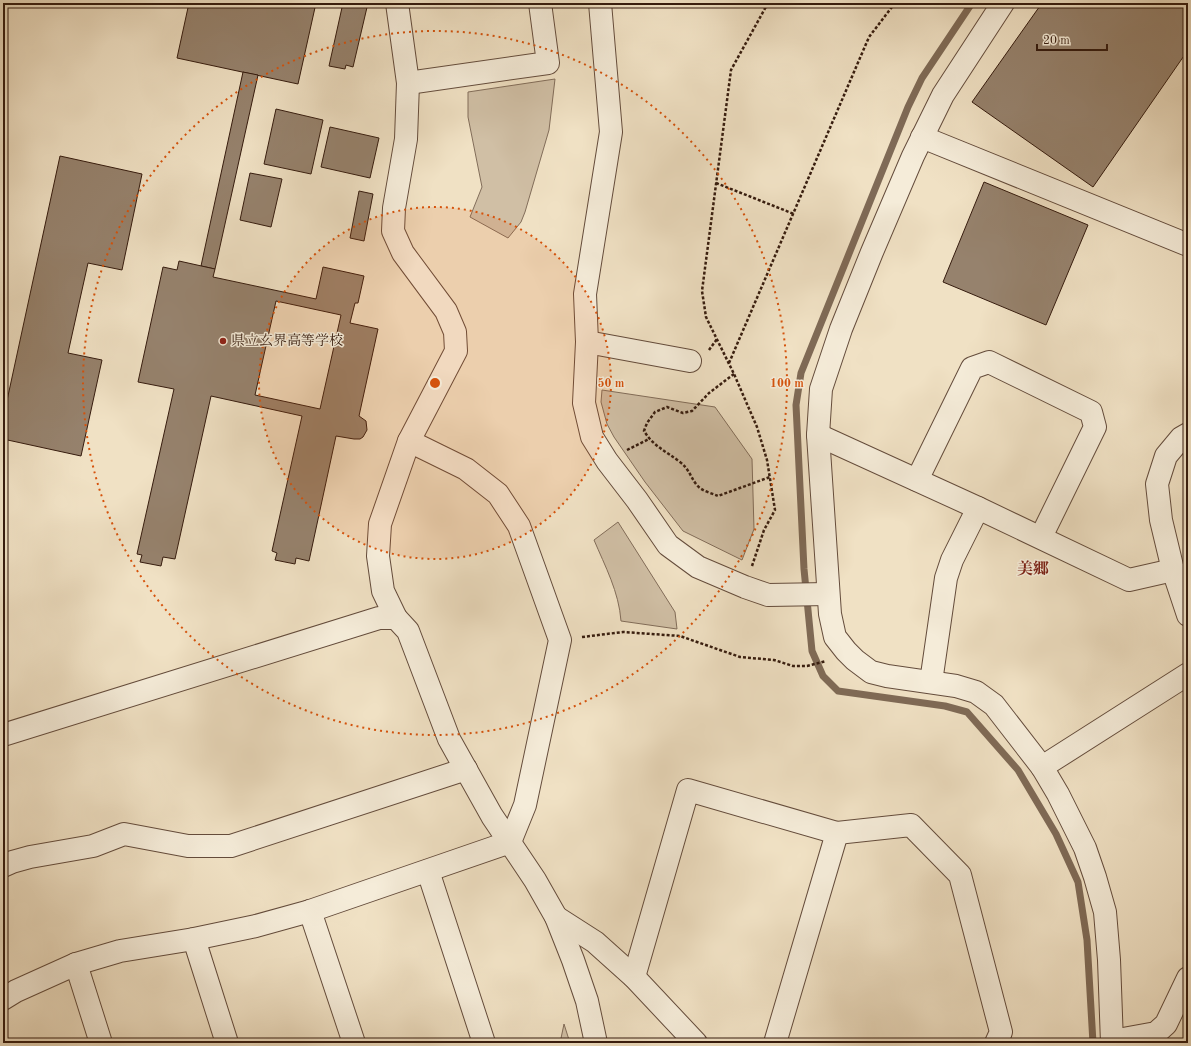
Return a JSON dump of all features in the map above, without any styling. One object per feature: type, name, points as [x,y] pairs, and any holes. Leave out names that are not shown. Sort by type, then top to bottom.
[{"type":"street","points":[[397,3],[408,83],[406,139],[394,208],[393,231],[403,254],[446,311],[455,332],[456,351],[409,441],[380,524],[378,556],[383,591],[396,618],[408,631],[449,739],[492,816],[535,880],[556,917],[573,960],[587,1002],[596,1043]]},
{"type":"street","points":[[408,83],[548,63],[540,3]]},
{"type":"street","points":[[600,3],[610,132],[585,294],[587,342],[584,403],[592,437],[607,461],[637,500],[668,545],[698,568],[768,595],[828,594]]},
{"type":"street","points":[[1003,3],[943,95],[913,156],[872,252],[821,390],[818,435],[830,614],[835,637],[855,660],[871,672],[887,676],[956,686],[976,692],[994,705],[1042,767],[1058,794],[1085,848],[1105,912],[1112,1042],[1156,1033],[1166,1024],[1188,978]]},
{"type":"street","points":[[922,137],[1188,245]]},
{"type":"street","points":[[587,342],[690,360]]},
{"type":"street","points":[[917,480],[972,368],[989,362],[1091,412],[1095,427],[1041,538]]},
{"type":"street","points":[[1188,434],[1181,438],[1166,456],[1157,484],[1161,520],[1173,570],[1188,615]]},
{"type":"street","points":[[818,435],[978,508],[1129,580],[1173,570]]},
{"type":"street","points":[[3,999],[16,991],[76,964],[120,951],[194,939],[256,926],[310,911],[510,842],[525,806],[560,640],[519,526],[498,494],[466,469],[409,441]]},
{"type":"street","points":[[931,682],[946,578],[952,560],[978,508]]},
{"type":"street","points":[[4,733],[379,618],[396,618]]},
{"type":"street","points":[[1042,767],[1188,674]]},
{"type":"street","points":[[3,866],[18,860],[93,846],[124,834],[188,846],[231,846],[466,769]]},
{"type":"street","points":[[634,977],[688,790],[837,833],[911,825],[960,876],[1001,1032],[996,1043]]},
{"type":"street","points":[[775,1043],[837,833]]},
{"type":"street","points":[[428,871],[484,1043]]},
{"type":"street","points":[[310,911],[354,1043]]},
{"type":"street","points":[[556,917],[595,942],[634,977],[696,1043]]},
{"type":"street","points":[[194,939],[227,1043]]},
{"type":"street","points":[[76,964],[101,1043]]},
{"type":"path","points":[[745,587],[764,530],[775,510],[770,477],[757,427],[734,374],[706,317],[702,291],[731,70],[768,3]]},
{"type":"path","points":[[729,364],[869,37],[895,3]]},
{"type":"path","points":[[716,183],[794,214]]},
{"type":"path","points":[[734,374],[709,393],[692,411],[683,413],[667,407],[655,412],[647,423],[644,431],[649,440],[680,462],[689,471],[697,485],[707,492],[718,496],[770,477]]},
{"type":"path","points":[[560,640],[623,632],[680,636],[740,657],[774,660],[792,666],[807,666],[831,659],[846,651]]},
{"type":"shaded area","points":[[555,79],[549,130],[525,212],[521,222],[508,238],[470,217],[482,187],[468,117],[468,92]]},
{"type":"shaded area","points":[[602,390],[715,407],[752,459],[754,529],[742,560],[683,531],[645,482],[614,437],[607,424],[601,402]]},
{"type":"shaded area","points":[[618,522],[675,612],[677,629],[621,621],[620,610],[614,589],[594,540]]},
{"type":"shaded area","points":[[564,1024],[570,1043],[560,1043]]},
{"type":"building","points":[[189,3],[316,3],[298,84],[177,58]]},
{"type":"building","points":[[343,3],[368,3],[353,67],[346,65],[345,69],[329,66]]},
{"type":"building","points":[[1042,3],[1188,3],[1188,50],[1093,187],[972,102]]},
{"type":"building","points":[[243,72],[258,75],[215,269],[201,266]]},
{"type":"building","points":[[276,109],[323,120],[311,174],[264,164]]},
{"type":"building","points":[[330,127],[379,138],[370,178],[321,167]]},
{"type":"building","points":[[60,156],[142,174],[122,270],[88,263],[68,353],[102,360],[81,456],[3,439],[3,419]]},
{"type":"building","points":[[250,173],[282,179],[271,227],[240,220]]},
{"type":"building","points":[[984,182],[1088,225],[1046,325],[943,282]]},
{"type":"building","points":[[359,191],[373,194],[364,241],[350,238]]},
{"type":"building","points":[[179,261],[215,269],[213,277],[316,299],[323,267],[364,276],[358,303],[355,303],[350,323],[378,329],[359,416],[366,421],[367,430],[360,439],[336,436],[309,561],[296,558],[295,564],[275,560],[277,553],[272,551],[302,416],[211,396],[175,559],[163,557],[161,566],[140,562],[142,555],[137,554],[174,389],[138,382],[163,267],[177,270]],"holes":[[[276,301],[341,315],[320,409],[255,395]]]},
{"type":"waterway","points":[[972,3],[922,78],[908,107],[801,373],[796,405],[804,569],[812,651],[823,676],[838,691],[945,706],[967,712],[1018,770],[1056,834],[1078,882],[1087,940],[1093,1043]]},
{"type":"place","name":"県立玄界高等学校","points":[[223,341]]},
{"type":"district","name":"美郷","points":[[1033,570]]}]
